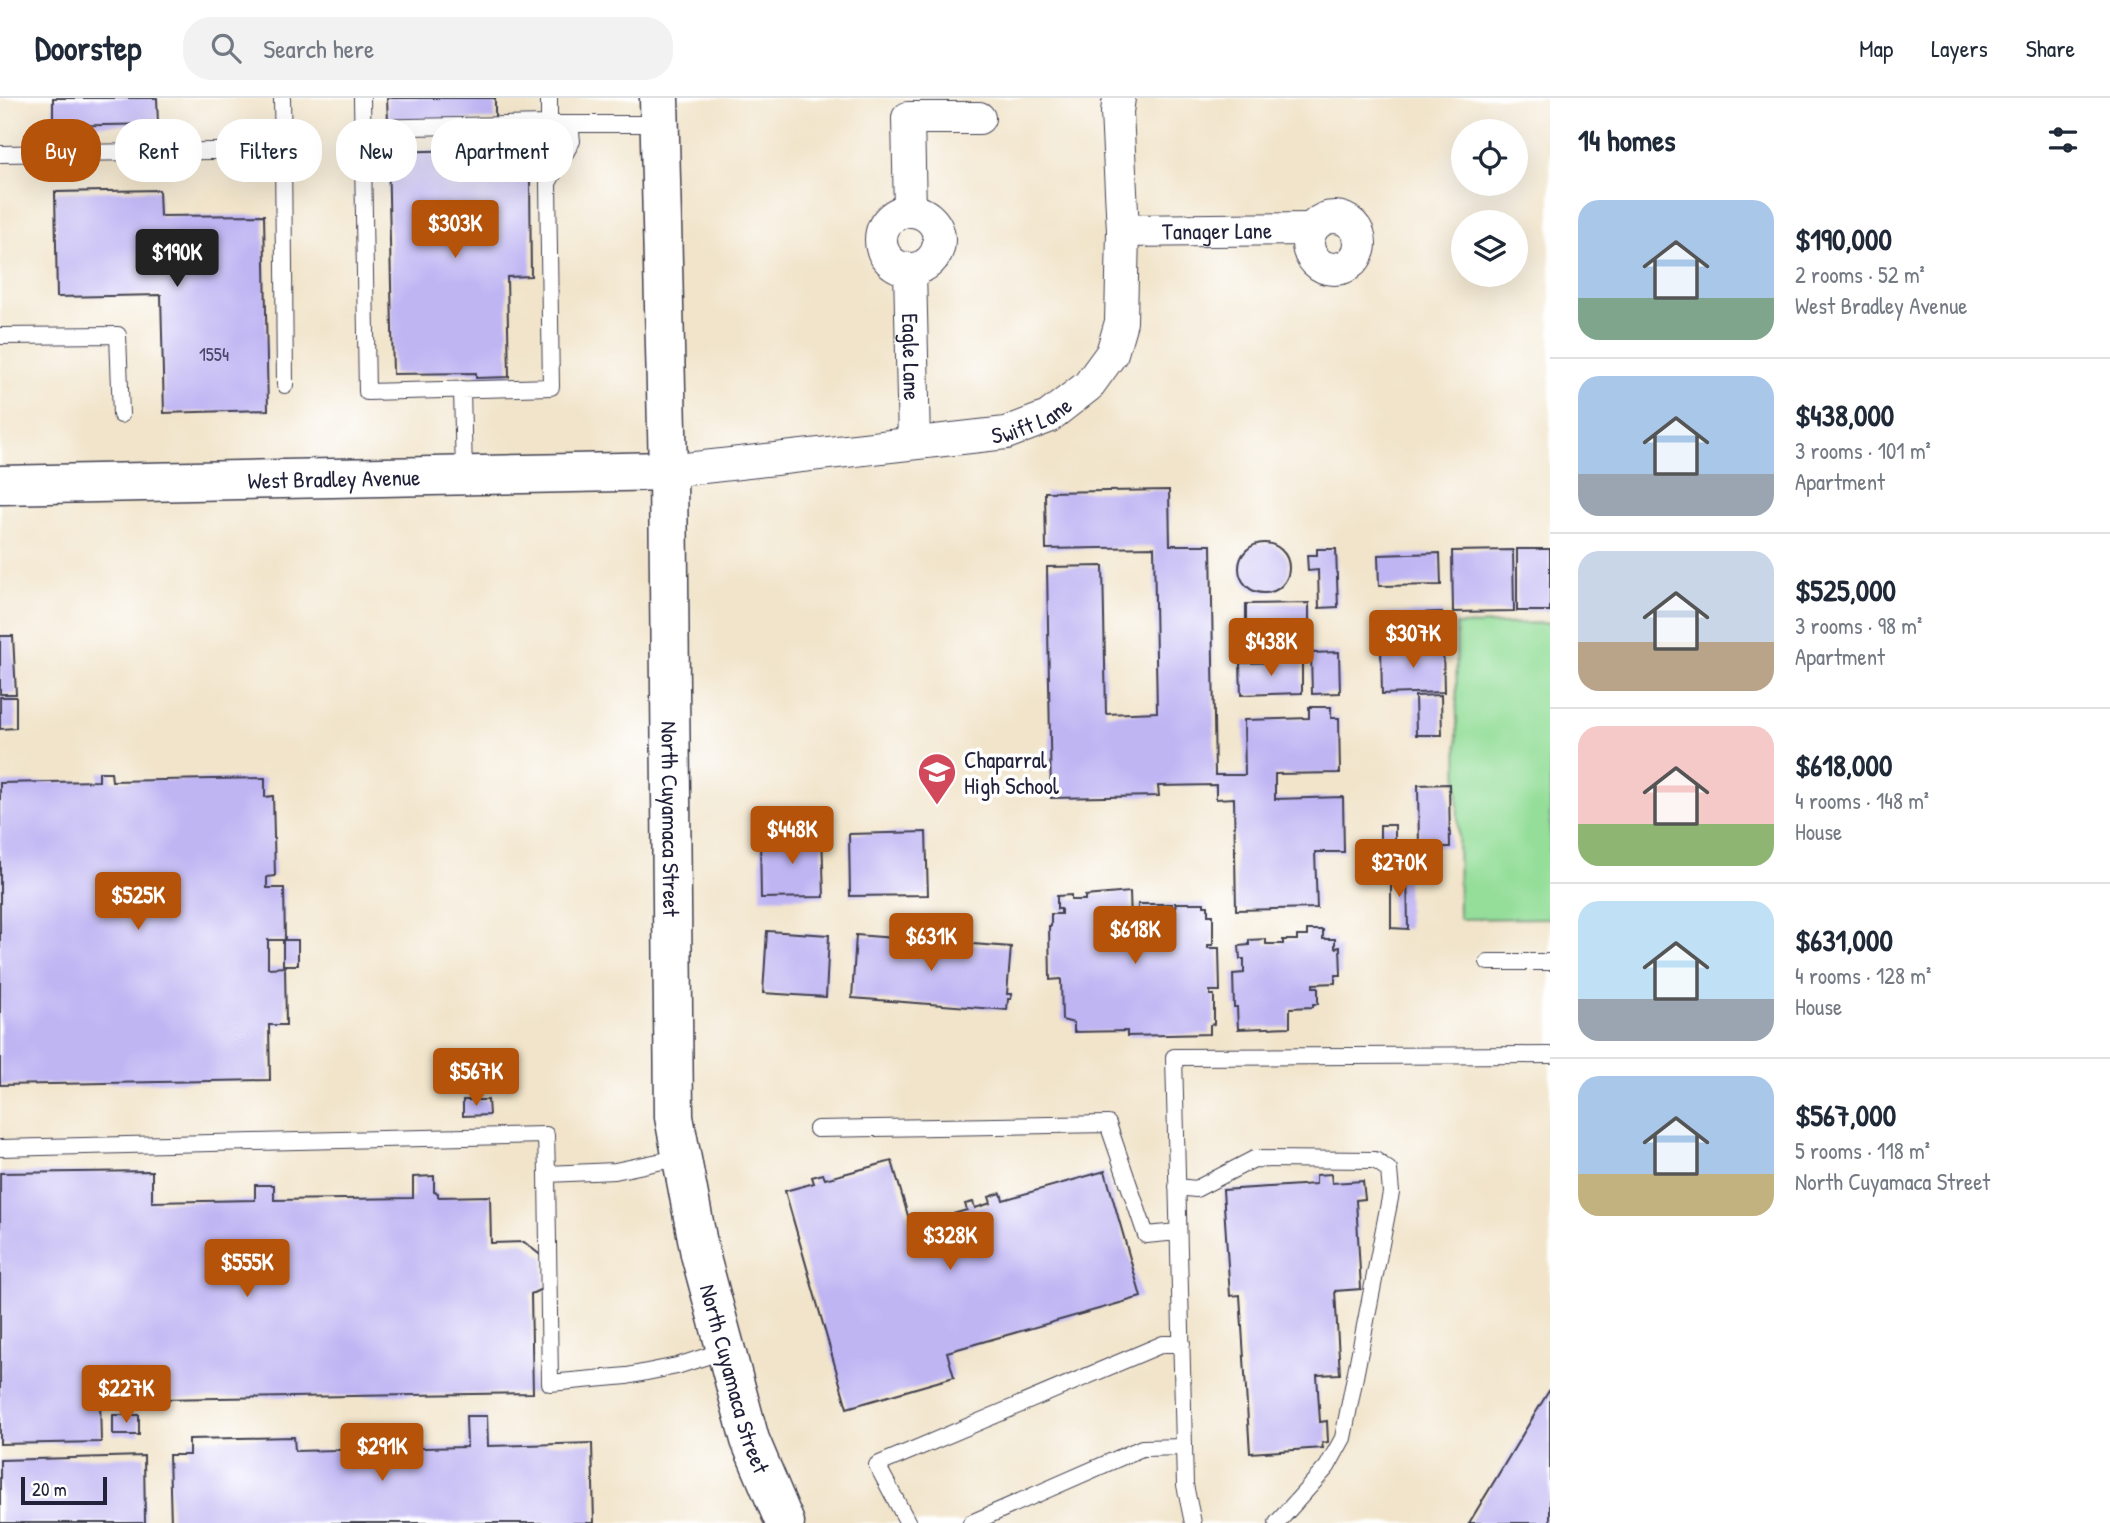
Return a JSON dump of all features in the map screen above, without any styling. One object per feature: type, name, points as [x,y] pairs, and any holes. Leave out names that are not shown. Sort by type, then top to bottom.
[{"type":"main road","name":"North Cuyamaca Street","points":[[660,111],[668,471],[673,1103],[700,1254],[750,1440],[785,1523]]},
{"type":"main road","name":"West Bradley Avenue","points":[[0,485],[668,471]]},
{"type":"street","name":"Swift Lane","points":[[668,471],[1006,433],[1048,417],[1088,386],[1112,353],[1121,322],[1123,231],[1117,113],[1119,98]]},
{"type":"street","name":"Eagle Lane","points":[[914,443],[910,269],[893,264],[886,257],[881,240],[886,223],[893,216],[910,211],[908,118],[979,118]]},
{"type":"street","name":"Tanager Lane","points":[[1123,231],[1312,229]]},
{"type":"lane","points":[[282,98],[282,119]]},
{"type":"lane","points":[[362,98],[363,119]]},
{"type":"lane","points":[[549,98],[549,119]]},
{"type":"lane","points":[[573,124],[660,111]]},
{"type":"lane","points":[[0,154],[216,151]]},
{"type":"lane","points":[[282,182],[285,385]]},
{"type":"lane","points":[[364,182],[367,392],[551,387],[549,182]]},
{"type":"lane","points":[[0,336],[118,335],[121,415]]},
{"type":"lane","points":[[462,389],[464,475]]},
{"type":"lane","points":[[1488,961],[1550,962]]},
{"type":"lane","points":[[1193,1523],[1185,1485],[1174,1057],[1550,1055]]},
{"type":"lane","points":[[817,1129],[1108,1125],[1146,1235],[1178,1232]]},
{"type":"lane","points":[[0,1148],[546,1135],[550,1383],[627,1376],[677,1366],[726,1350]]},
{"type":"lane","points":[[547,1174],[615,1171],[682,1157]]},
{"type":"lane","points":[[1177,1187],[1196,1189],[1254,1159],[1375,1160],[1389,1170],[1391,1193],[1343,1438],[1326,1467],[1277,1523]]},
{"type":"lane","points":[[908,1523],[877,1465],[1163,1344],[1182,1344]]},
{"type":"lane","points":[[971,1523],[1142,1448],[1184,1447]]},
{"type":"green space","points":[[1550,623],[1550,918],[1459,919],[1456,625]]},
{"type":"building","points":[[53,98],[157,98],[158,119],[115,119],[115,125],[101,125],[101,119],[53,119]]},
{"type":"building","points":[[387,98],[495,98],[495,119],[388,119]]},
{"type":"building","points":[[417,151],[431,151],[431,182],[530,182],[531,276],[507,277],[509,377],[476,378],[476,373],[393,374],[389,182],[417,182]]},
{"type":"building","points":[[159,190],[160,216],[264,215],[268,410],[164,413],[161,295],[57,297],[55,192]]},
{"type":"building","points":[[1169,490],[1170,545],[1211,545],[1215,775],[1245,775],[1244,720],[1309,718],[1309,707],[1331,707],[1331,718],[1339,718],[1340,773],[1275,774],[1275,799],[1343,797],[1344,852],[1315,852],[1317,908],[1236,910],[1234,798],[1216,799],[1216,785],[1158,786],[1159,796],[1051,798],[1047,567],[1103,566],[1106,714],[1157,712],[1154,547],[1046,549],[1045,492]]},
{"type":"building","points":[[1264,543],[1282,550],[1289,568],[1282,586],[1264,593],[1246,586],[1239,568],[1246,550]]},
{"type":"building","points":[[1317,549],[1336,549],[1338,607],[1319,608],[1318,570],[1308,571],[1307,555],[1317,555]]},
{"type":"building","points":[[1517,549],[1550,549],[1550,611],[1517,611]]},
{"type":"building","points":[[1513,550],[1514,611],[1453,612],[1452,551]]},
{"type":"building","points":[[1440,553],[1441,585],[1379,586],[1378,555]]},
{"type":"building","points":[[1309,603],[1309,641],[1261,641],[1261,654],[1246,654],[1246,604]]},
{"type":"building","points":[[1442,612],[1443,644],[1381,645],[1381,614]]},
{"type":"building","points":[[0,636],[13,636],[16,694],[0,694]]},
{"type":"building","points":[[1443,645],[1444,692],[1382,694],[1381,647]]},
{"type":"building","points":[[1339,652],[1340,693],[1312,694],[1311,653]]},
{"type":"building","points":[[1302,662],[1302,693],[1241,695],[1240,663]]},
{"type":"building","points":[[1441,695],[1442,735],[1416,735],[1415,696]]},
{"type":"building","points":[[0,697],[16,697],[16,728],[0,729]]},
{"type":"building","points":[[99,772],[111,772],[112,781],[265,778],[265,797],[273,796],[275,876],[267,877],[267,888],[284,888],[285,940],[268,940],[268,968],[285,967],[286,1025],[269,1025],[270,1080],[0,1085],[0,783],[99,781]]},
{"type":"building","points":[[1449,784],[1450,847],[1419,847],[1418,785]]},
{"type":"building","points":[[1380,825],[1395,825],[1395,848],[1380,848]]},
{"type":"building","points":[[926,832],[928,895],[850,896],[849,834]]},
{"type":"building","points":[[822,834],[824,897],[761,898],[760,836]]},
{"type":"building","points":[[1391,869],[1407,869],[1408,929],[1391,928]]},
{"type":"building","points":[[1130,892],[1131,920],[1138,920],[1138,904],[1172,904],[1172,907],[1176,907],[1175,903],[1204,903],[1204,906],[1208,906],[1208,915],[1213,915],[1213,945],[1208,945],[1208,948],[1219,948],[1220,991],[1210,991],[1210,995],[1214,995],[1214,1024],[1210,1025],[1210,1034],[1127,1036],[1127,1031],[1074,1032],[1074,1023],[1062,1020],[1061,979],[1050,980],[1051,914],[1061,914],[1061,909],[1057,909],[1057,896],[1071,895],[1071,900],[1085,900],[1085,896]]},
{"type":"building","points":[[1307,930],[1323,930],[1323,939],[1335,939],[1335,948],[1340,947],[1341,975],[1335,975],[1335,983],[1313,984],[1313,987],[1318,987],[1318,1004],[1313,1004],[1313,1007],[1290,1008],[1290,1027],[1238,1029],[1233,974],[1244,973],[1244,959],[1240,959],[1239,946],[1249,945],[1249,940],[1266,939],[1266,944],[1283,944],[1283,940],[1297,940],[1297,936],[1307,936]]},
{"type":"building","points":[[767,931],[829,935],[826,997],[763,993]]},
{"type":"building","points":[[856,935],[1011,947],[1007,994],[1012,994],[1011,999],[1008,999],[1007,1010],[852,998]]},
{"type":"building","points":[[283,940],[298,940],[298,965],[283,965]]},
{"type":"building","points":[[463,1100],[488,1100],[489,1115],[463,1116]]},
{"type":"building","points":[[892,1161],[911,1226],[967,1210],[965,1204],[973,1202],[975,1208],[991,1203],[989,1197],[1001,1193],[1003,1200],[1105,1171],[1141,1297],[947,1352],[954,1377],[847,1408],[785,1191],[814,1183],[812,1177],[823,1174],[825,1179]]},
{"type":"building","points":[[152,1171],[152,1202],[255,1200],[255,1185],[274,1185],[274,1200],[413,1198],[413,1177],[434,1176],[434,1192],[438,1193],[438,1197],[490,1196],[491,1243],[524,1242],[544,1258],[544,1288],[531,1294],[533,1393],[100,1400],[101,1442],[0,1444],[0,1173]]},
{"type":"building","points":[[1331,1174],[1332,1183],[1363,1181],[1365,1199],[1356,1200],[1361,1289],[1335,1291],[1340,1374],[1317,1375],[1320,1422],[1327,1421],[1328,1442],[1322,1443],[1323,1448],[1250,1453],[1240,1295],[1230,1296],[1223,1190],[1316,1184],[1316,1175]]},
{"type":"building","points":[[1550,1389],[1550,1523],[1469,1523]]},
{"type":"building","points":[[113,1415],[139,1415],[139,1435],[113,1435]]},
{"type":"building","points":[[466,1416],[487,1416],[488,1446],[592,1443],[594,1523],[171,1523],[169,1455],[189,1455],[189,1439],[294,1437],[295,1451],[467,1447]]},
{"type":"building","points":[[144,1456],[145,1523],[0,1523],[0,1460]]},
{"type":"place","name":"Chaparral High School","points":[[937,806]]}]
